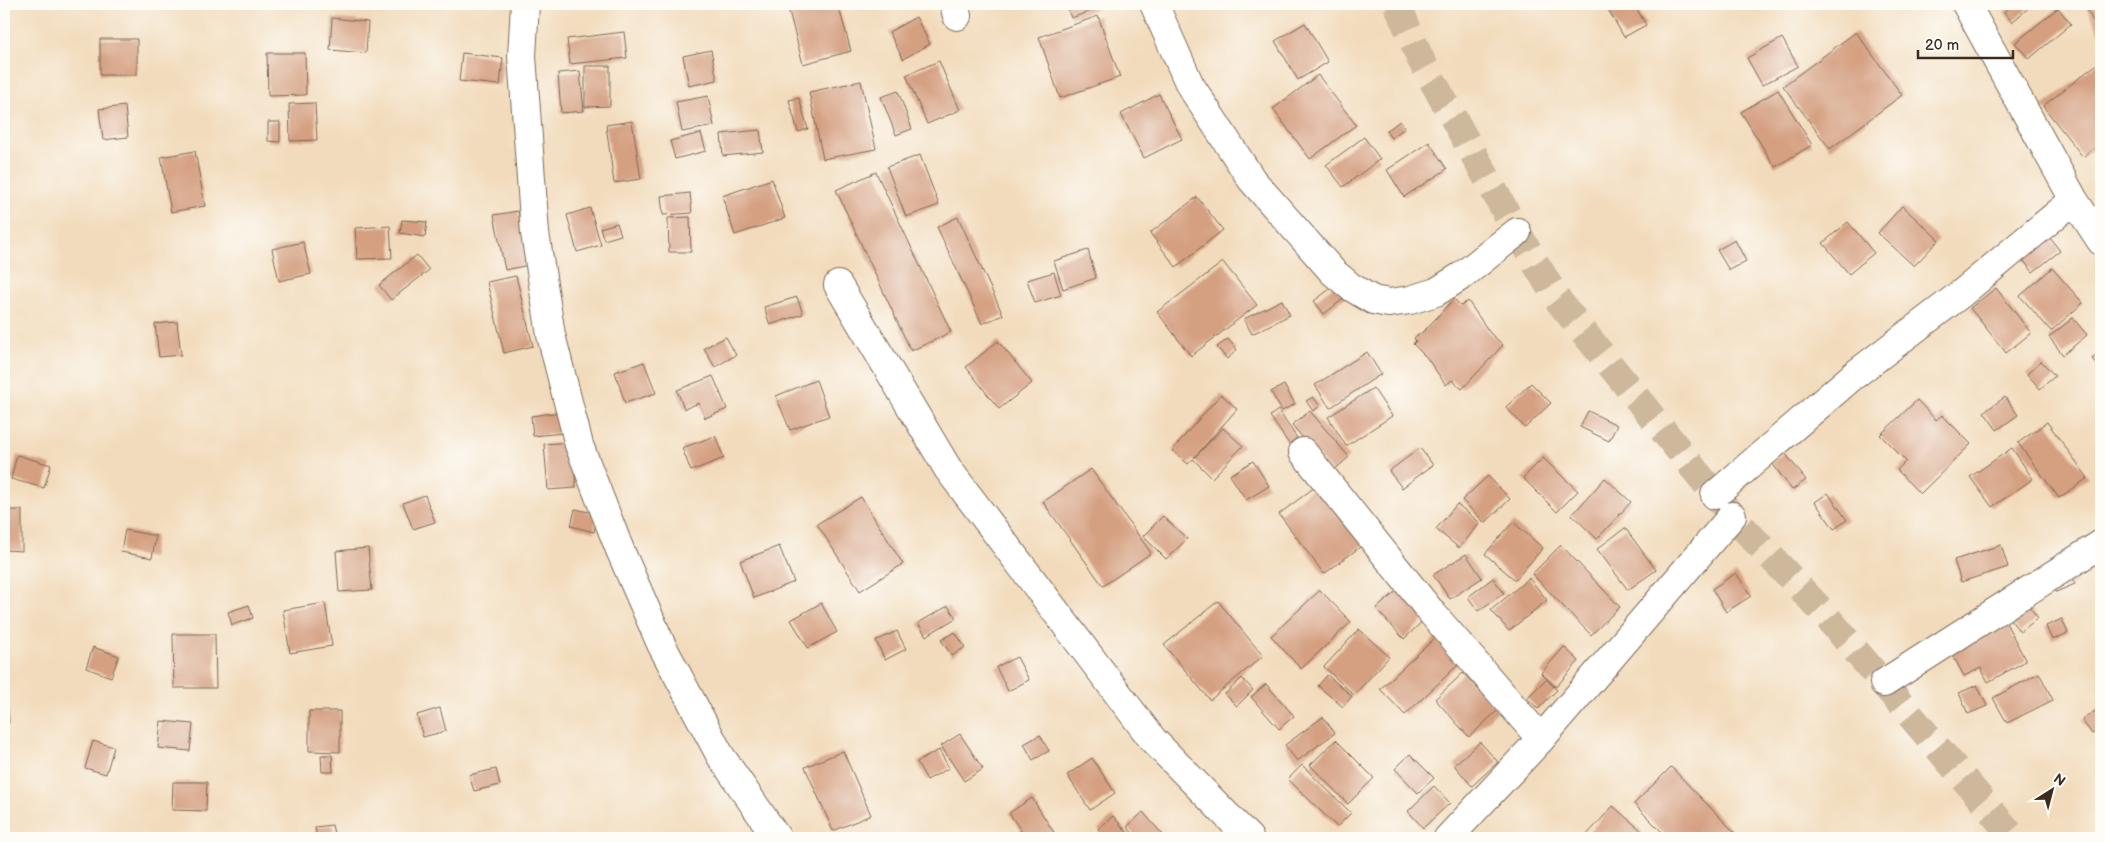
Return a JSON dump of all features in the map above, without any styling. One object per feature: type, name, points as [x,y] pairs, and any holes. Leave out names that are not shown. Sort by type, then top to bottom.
[{"type":"street","points":[[525,4],[522,56],[535,234],[551,335],[579,445],[620,550],[662,644],[720,756],[777,838]]},
{"type":"street","points":[[1154,4],[1190,85],[1252,180],[1333,272],[1373,300],[1389,303],[1410,300],[1436,292],[1463,275],[1517,232]]},
{"type":"street","points":[[1966,4],[2074,200],[2101,241]]},
{"type":"street","points":[[1448,838],[1541,739],[1724,506],[1853,376],[1962,293],[2074,200]]},
{"type":"street","points":[[838,285],[948,469],[1153,740],[1248,838]]},
{"type":"street","points":[[1303,452],[1432,613],[1541,739]]},
{"type":"street","points":[[1884,683],[2101,544]]},
{"type":"building","points":[[787,4],[838,4],[851,51],[803,64]]},
{"type":"building","points":[[1066,4],[1112,4],[1071,18]]},
{"type":"building","points":[[1605,4],[1634,4],[1646,25],[1624,37]]},
{"type":"building","points":[[1989,4],[2000,4],[1992,9]]},
{"type":"building","points":[[2014,4],[2033,4],[2012,22],[2004,12]]},
{"type":"building","points":[[2084,4],[2101,4],[2101,36]]},
{"type":"building","points":[[2058,8],[2071,24],[2029,59],[2015,43]]},
{"type":"building","points":[[1098,16],[1120,77],[1060,98],[1039,37]]},
{"type":"building","points":[[916,17],[930,44],[903,59],[889,32]]},
{"type":"building","points":[[332,18],[368,22],[366,53],[330,50]]},
{"type":"building","points":[[1305,23],[1328,62],[1298,80],[1275,41]]},
{"type":"building","points":[[624,32],[627,58],[570,64],[567,39]]},
{"type":"building","points":[[1856,32],[1902,95],[1830,149],[1783,86]]},
{"type":"building","points":[[1782,38],[1798,66],[1762,85],[1747,58]]},
{"type":"building","points":[[100,39],[137,39],[137,75],[100,75]]},
{"type":"building","points":[[711,50],[717,80],[689,86],[683,56]]},
{"type":"building","points":[[267,53],[305,53],[306,95],[268,96]]},
{"type":"building","points":[[462,53],[503,58],[500,85],[459,81]]},
{"type":"building","points":[[939,61],[960,110],[927,124],[906,75]]},
{"type":"building","points":[[2101,61],[2101,143],[2083,157],[2043,106]]},
{"type":"building","points":[[585,66],[610,66],[610,106],[585,107]]},
{"type":"building","points":[[580,71],[584,111],[561,113],[558,73]]},
{"type":"building","points":[[1318,75],[1356,125],[1310,159],[1273,109]]},
{"type":"building","points":[[861,81],[876,149],[823,159],[809,92]]},
{"type":"building","points":[[1778,90],[1812,145],[1775,167],[1741,112]]},
{"type":"building","points":[[898,91],[912,129],[896,135],[881,97]]},
{"type":"building","points":[[1159,94],[1182,139],[1144,158],[1121,114]]},
{"type":"building","points":[[708,96],[714,126],[682,132],[676,102]]},
{"type":"building","points":[[799,98],[808,129],[798,132],[789,100]]},
{"type":"building","points":[[315,103],[317,140],[290,141],[289,104]]},
{"type":"building","points":[[125,106],[128,137],[103,140],[99,109]]},
{"type":"building","points":[[632,121],[641,179],[614,183],[606,125]]},
{"type":"building","points":[[1400,121],[1405,128],[1391,138],[1386,131]]},
{"type":"building","points":[[268,122],[280,122],[280,142],[268,141]]},
{"type":"building","points":[[760,130],[763,152],[723,156],[721,134]]},
{"type":"building","points":[[701,133],[706,151],[675,159],[670,141]]},
{"type":"building","points":[[1364,137],[1380,159],[1343,187],[1326,165]]},
{"type":"building","points":[[1429,142],[1447,169],[1404,197],[1387,170]]},
{"type":"building","points":[[195,151],[205,206],[171,212],[161,157]]},
{"type":"building","points":[[920,155],[939,205],[906,217],[887,167]]},
{"type":"building","points":[[876,172],[951,332],[911,351],[836,190]]},
{"type":"building","points":[[772,179],[785,218],[735,235],[722,196]]},
{"type":"building","points":[[690,193],[692,213],[663,215],[661,196]]},
{"type":"building","points":[[1197,197],[1223,230],[1176,267],[1150,233]]},
{"type":"building","points":[[1902,206],[1939,240],[1914,266],[1878,233]]},
{"type":"building","points":[[590,208],[601,245],[577,252],[567,215]]},
{"type":"building","points":[[518,211],[529,265],[505,270],[494,215]]},
{"type":"building","points":[[690,217],[691,252],[669,252],[668,218]]},
{"type":"building","points":[[958,217],[1003,315],[982,324],[937,227]]},
{"type":"building","points":[[402,220],[427,222],[425,237],[400,233]]},
{"type":"building","points":[[1848,222],[1874,253],[1849,274],[1823,243]]},
{"type":"building","points":[[617,223],[621,235],[604,240],[600,228]]},
{"type":"building","points":[[390,226],[392,258],[357,259],[355,228]]},
{"type":"building","points":[[2044,230],[2060,251],[2033,272],[2016,252]]},
{"type":"building","points":[[1735,240],[1746,261],[1729,270],[1717,250]]},
{"type":"building","points":[[303,242],[311,274],[279,281],[272,249]]},
{"type":"building","points":[[1088,250],[1096,278],[1063,289],[1054,261]]},
{"type":"building","points":[[417,255],[429,270],[391,300],[379,285]]},
{"type":"building","points":[[1223,262],[1257,305],[1191,356],[1157,312]]},
{"type":"building","points":[[2052,268],[2083,303],[2051,331],[2020,296]]},
{"type":"building","points":[[1054,272],[1061,295],[1035,303],[1027,280]]},
{"type":"building","points":[[516,276],[533,346],[504,353],[487,282]]},
{"type":"building","points":[[1338,283],[1347,296],[1324,314],[1314,301]]},
{"type":"building","points":[[1996,288],[2031,333],[2006,353],[1970,308]]},
{"type":"building","points":[[797,297],[803,314],[770,325],[764,307]]},
{"type":"building","points":[[1454,299],[1461,306],[1468,301],[1490,333],[1503,345],[1462,389],[1452,380],[1446,385],[1427,358],[1413,344],[1416,341],[1414,338],[1424,331]]},
{"type":"building","points":[[1282,300],[1290,315],[1252,334],[1244,319]]},
{"type":"building","points":[[2073,318],[2087,335],[2063,355],[2049,337]]},
{"type":"building","points":[[177,322],[181,355],[159,357],[155,324]]},
{"type":"building","points":[[726,337],[736,355],[715,367],[704,348]]},
{"type":"building","points":[[1228,339],[1237,350],[1227,359],[1217,347]]},
{"type":"building","points":[[998,341],[1032,383],[999,409],[966,367]]},
{"type":"building","points":[[2101,351],[2101,369],[2092,359]]},
{"type":"building","points":[[1367,352],[1381,374],[1330,408],[1315,385]]},
{"type":"building","points":[[2041,361],[2055,376],[2040,389],[2027,374]]},
{"type":"building","points":[[644,362],[656,393],[625,403],[615,372]]},
{"type":"building","points":[[713,376],[727,409],[705,418],[699,403],[684,409],[677,390]]},
{"type":"building","points":[[816,380],[829,416],[790,430],[776,396]]},
{"type":"building","points":[[1531,383],[1551,403],[1525,428],[1506,407]]},
{"type":"building","points":[[1284,385],[1295,404],[1282,411],[1271,392]]},
{"type":"building","points":[[1373,388],[1392,416],[1346,446],[1328,417]]},
{"type":"building","points":[[1221,394],[1237,409],[1194,458],[1223,428],[1243,446],[1212,478],[1193,459],[1188,464],[1172,450]]},
{"type":"building","points":[[1313,397],[1320,406],[1313,411],[1306,401]]},
{"type":"building","points":[[2005,397],[2018,415],[1997,430],[1984,412]]},
{"type":"building","points":[[1917,400],[1936,420],[1942,415],[1971,444],[1920,494],[1897,470],[1906,461],[1880,435]]},
{"type":"building","points":[[1278,410],[1297,438],[1289,444],[1270,416]]},
{"type":"building","points":[[1310,411],[1349,457],[1332,472],[1292,425]]},
{"type":"building","points":[[1588,411],[1617,425],[1609,441],[1580,427]]},
{"type":"building","points":[[561,412],[564,433],[533,436],[531,416]]},
{"type":"building","points":[[2047,422],[2088,478],[2059,498],[2018,443]]},
{"type":"building","points":[[715,436],[724,458],[691,471],[682,448]]},
{"type":"building","points":[[572,442],[576,488],[548,490],[544,444]]},
{"type":"building","points":[[1420,448],[1433,465],[1402,488],[1389,471]]},
{"type":"building","points":[[2012,448],[2033,479],[1992,507],[1970,477]]},
{"type":"building","points":[[1785,453],[1806,480],[1792,490],[1772,463]]},
{"type":"building","points":[[17,455],[51,465],[44,488],[11,479]]},
{"type":"building","points":[[1543,458],[1578,491],[1557,512],[1523,478]]},
{"type":"building","points":[[1253,461],[1269,486],[1246,500],[1230,475]]},
{"type":"building","points":[[1091,469],[1151,553],[1103,586],[1043,502]]},
{"type":"building","points":[[1488,476],[1510,499],[1485,523],[1462,500]]},
{"type":"building","points":[[1605,478],[1631,502],[1597,539],[1572,515]]},
{"type":"building","points":[[1319,484],[1364,544],[1324,574],[1279,514]]},
{"type":"building","points":[[1828,493],[1847,520],[1834,529],[1815,502]]},
{"type":"building","points":[[425,495],[435,522],[413,529],[403,503]]},
{"type":"building","points":[[861,497],[903,564],[860,591],[817,524]]},
{"type":"building","points":[[1457,504],[1480,523],[1459,548],[1436,529]]},
{"type":"building","points":[[575,509],[598,514],[594,532],[571,526]]},
{"type":"building","points":[[4,510],[22,510],[22,551],[4,550]]},
{"type":"building","points":[[1163,516],[1187,539],[1166,559],[1143,536]]},
{"type":"building","points":[[1513,522],[1543,548],[1515,580],[1485,554]]},
{"type":"building","points":[[1625,528],[1656,570],[1628,590],[1597,549]]},
{"type":"building","points":[[125,530],[156,536],[152,558],[121,552]]},
{"type":"building","points":[[1561,545],[1620,607],[1591,635],[1532,574]]},
{"type":"building","points":[[2001,545],[2008,567],[1961,582],[1954,560]]},
{"type":"building","points":[[779,546],[794,582],[754,598],[740,561]]},
{"type":"building","points":[[368,548],[372,590],[339,592],[336,551]]},
{"type":"building","points":[[1466,554],[1482,578],[1450,599],[1433,575]]},
{"type":"building","points":[[2069,570],[2075,584],[2056,592],[2050,579]]},
{"type":"building","points":[[1736,573],[1751,596],[1726,612],[1712,589]]},
{"type":"building","points":[[1493,578],[1504,593],[1478,611],[1468,597]]},
{"type":"building","points":[[1529,578],[1547,600],[1509,631],[1491,610]]},
{"type":"building","points":[[1401,587],[1428,616],[1404,639],[1376,609]]},
{"type":"building","points":[[1320,590],[1351,622],[1301,669],[1271,636]]},
{"type":"building","points":[[1218,601],[1263,656],[1210,700],[1164,645]]},
{"type":"building","points":[[2025,601],[2038,618],[2020,632],[2007,615]]},
{"type":"building","points":[[325,603],[332,646],[290,653],[283,610]]},
{"type":"building","points":[[821,603],[837,632],[808,648],[791,620]]},
{"type":"building","points":[[249,605],[253,618],[232,625],[228,612]]},
{"type":"building","points":[[948,606],[956,618],[926,636],[918,623]]},
{"type":"building","points":[[2062,619],[2068,633],[2052,640],[2046,626]]},
{"type":"building","points":[[2005,621],[2026,661],[1988,682],[1981,668],[1964,676],[1950,650]]},
{"type":"building","points":[[1359,629],[1389,657],[1354,695],[1324,667]]},
{"type":"building","points":[[897,631],[906,649],[885,660],[876,641]]},
{"type":"building","points":[[955,632],[965,647],[952,656],[941,640]]},
{"type":"building","points":[[173,634],[215,634],[216,688],[174,688]]},
{"type":"building","points":[[1436,637],[1461,662],[1405,715],[1380,689]]},
{"type":"building","points":[[93,647],[119,656],[111,677],[86,668]]},
{"type":"building","points":[[1564,647],[1579,661],[1556,687],[1541,673]]},
{"type":"building","points":[[1017,657],[1029,680],[1008,691],[996,667]]},
{"type":"building","points":[[1463,673],[1498,710],[1469,737],[1435,699]]},
{"type":"building","points":[[2039,673],[2053,700],[2007,723],[1993,698]]},
{"type":"building","points":[[1327,675],[1352,696],[1343,707],[1318,686]]},
{"type":"building","points":[[1242,678],[1253,690],[1237,706],[1225,694]]},
{"type":"building","points":[[1546,679],[1557,690],[1538,709],[1527,698]]},
{"type":"building","points":[[1266,684],[1294,716],[1279,729],[1251,697]]},
{"type":"building","points":[[1977,685],[1987,706],[1968,714],[1959,693]]},
{"type":"building","points":[[7,702],[9,723],[4,724],[4,703]]},
{"type":"building","points":[[2101,707],[2101,728],[2092,734],[2082,720]]},
{"type":"building","points":[[440,708],[446,731],[423,737],[417,715]]},
{"type":"building","points":[[309,711],[340,711],[340,752],[309,751]]},
{"type":"building","points":[[1323,717],[1335,733],[1297,761],[1285,745]]},
{"type":"building","points":[[161,721],[193,724],[190,751],[158,748]]},
{"type":"building","points":[[960,734],[983,769],[964,781],[941,746]]},
{"type":"building","points":[[1040,735],[1049,751],[1033,760],[1024,744]]},
{"type":"building","points":[[1336,740],[1374,778],[1348,804],[1310,765]]},
{"type":"building","points":[[93,741],[114,747],[106,774],[85,768]]},
{"type":"building","points":[[1480,742],[1498,762],[1472,786],[1454,765]]},
{"type":"building","points":[[939,750],[949,768],[927,780],[917,762]]},
{"type":"building","points":[[843,751],[871,815],[833,831],[805,767]]},
{"type":"building","points":[[1410,754],[1434,778],[1418,793],[1395,769]]},
{"type":"building","points":[[321,755],[332,755],[333,772],[322,772]]},
{"type":"building","points":[[1092,758],[1115,793],[1090,810],[1067,775]]},
{"type":"building","points":[[1302,765],[1351,813],[1337,827],[1288,779]]},
{"type":"building","points":[[1671,767],[1736,834],[1732,838],[1668,838],[1634,804]]},
{"type":"building","points":[[496,769],[500,785],[474,791],[469,775]]},
{"type":"building","points":[[173,782],[207,782],[206,811],[172,810]]},
{"type":"building","points":[[1434,786],[1450,803],[1423,828],[1408,811]]},
{"type":"building","points":[[1032,798],[1055,834],[1048,838],[1026,838],[1009,813]]},
{"type":"building","points":[[1613,806],[1643,832],[1638,838],[1584,838]]},
{"type":"building","points":[[1143,812],[1163,835],[1160,838],[1137,838],[1127,827]]},
{"type":"building","points":[[1113,816],[1132,838],[1106,838],[1098,829]]},
{"type":"building","points":[[332,825],[335,838],[317,838],[315,827]]},
{"type":"building","points":[[2101,830],[2101,838],[2091,838]]},
{"type":"building","points":[[747,833],[749,838],[735,838]]},
{"type":"tunnel","points":[[1397,4],[1421,60],[1517,232],[1557,299],[1732,516],[1822,611],[2014,838]]}]
